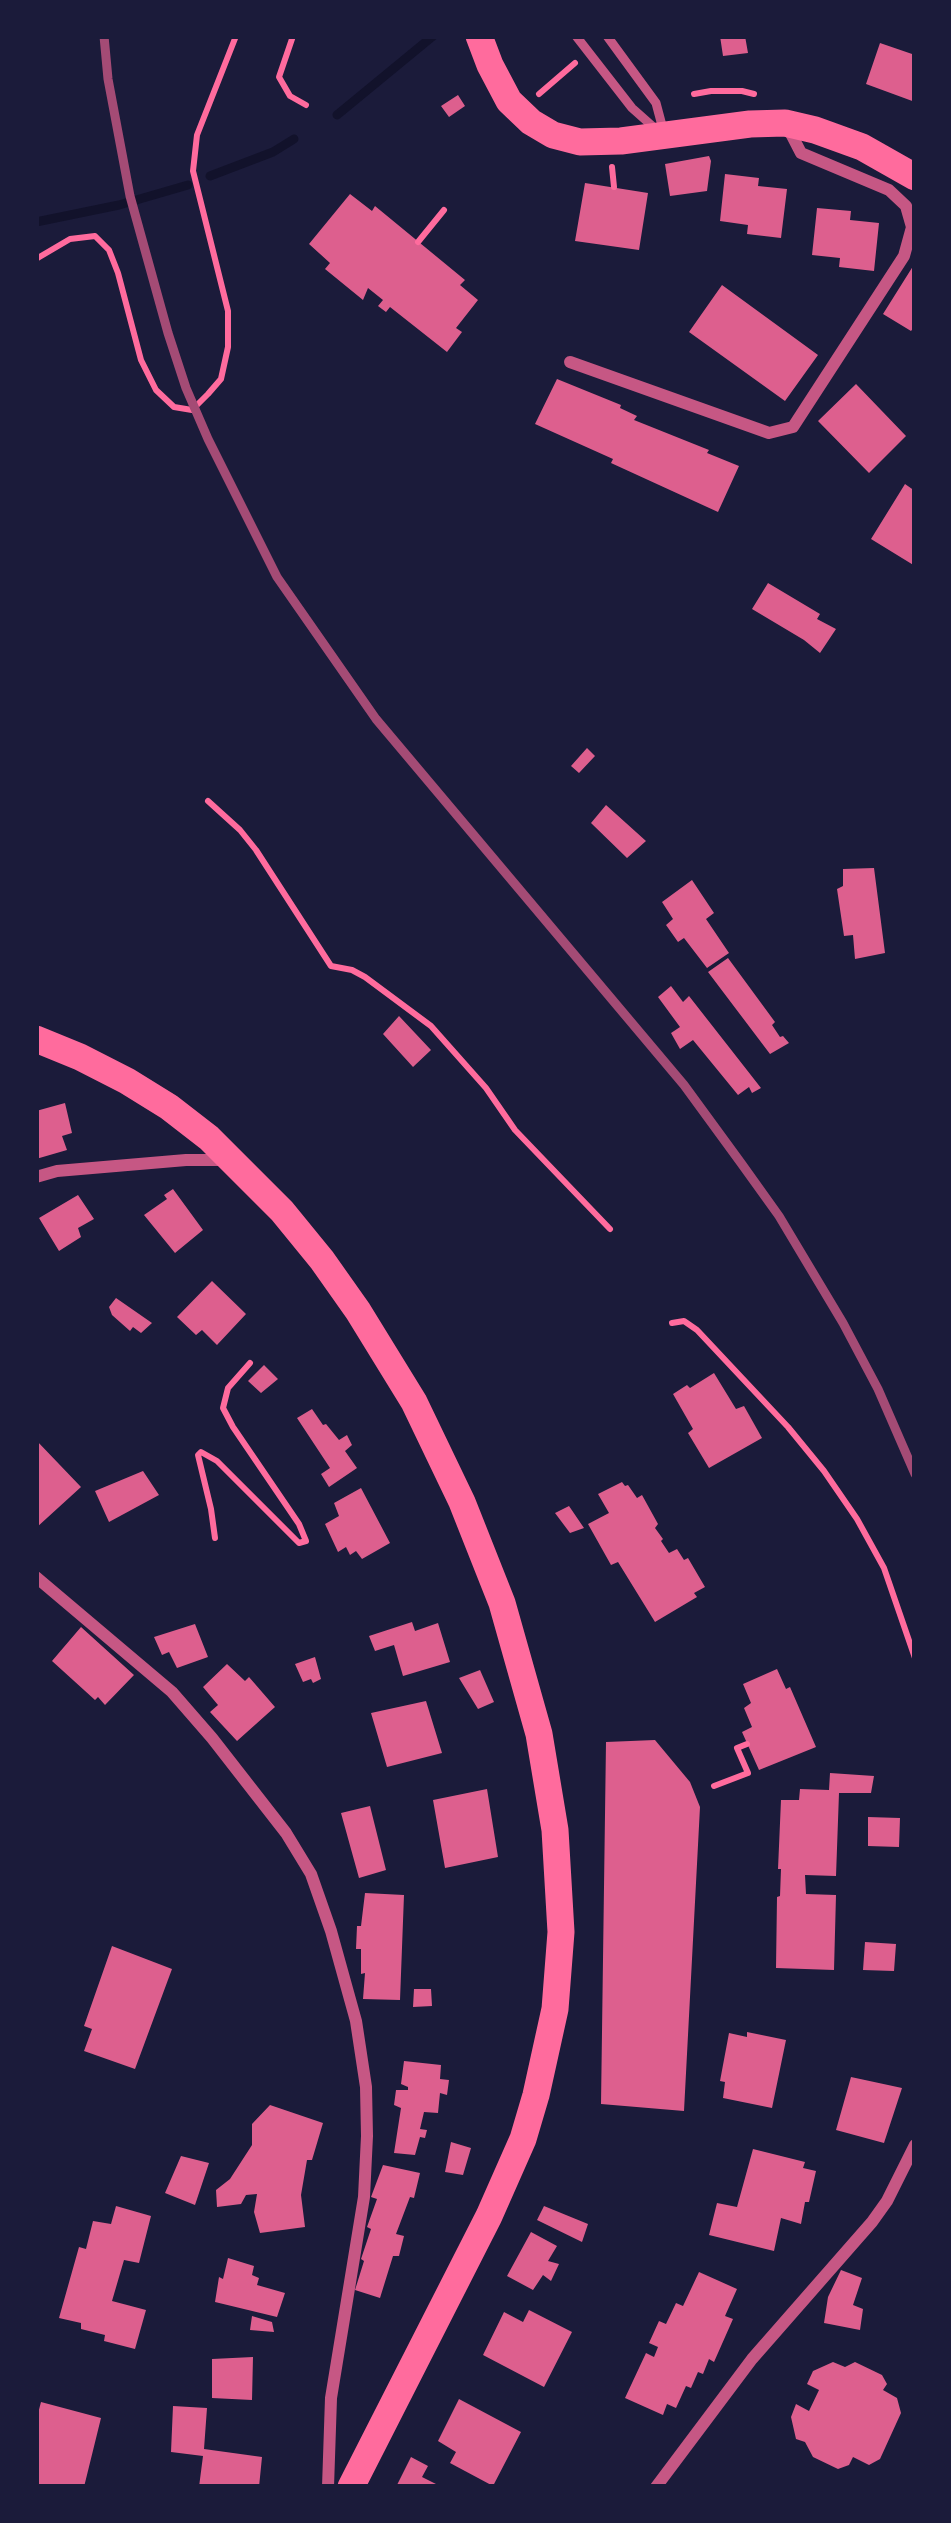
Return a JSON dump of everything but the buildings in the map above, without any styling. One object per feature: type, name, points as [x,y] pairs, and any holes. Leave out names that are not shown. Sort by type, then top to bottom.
[{"type":"main road","points":[[479,36],[509,101],[553,136],[580,142],[785,123],[862,147],[915,177]]},
{"type":"main road","points":[[36,1039],[155,1098],[208,1138],[282,1211],[358,1310],[414,1402],[462,1502],[502,1604],[547,1770],[561,1932],[555,2009],[542,2074],[523,2140],[351,2487]]},
{"type":"street","points":[[570,362],[769,433],[793,427],[904,256],[912,226],[906,206],[890,190],[801,153],[785,123]]},
{"type":"street","points":[[36,1177],[57,1171],[234,1160]]},
{"type":"street","points":[[36,1577],[172,1692],[212,1738],[286,1834],[310,1874],[331,1931],[356,2021],[366,2087],[367,2136],[364,2197],[331,2398],[328,2487]]},
{"type":"street","points":[[656,2487],[752,2359],[872,2222],[915,2145]]},
{"type":"lane","points":[[576,36],[632,108],[665,137]]},
{"type":"lane","points":[[607,36],[656,103],[665,137]]},
{"type":"path","points":[[36,259],[70,239],[95,236],[109,250],[141,360],[157,390],[174,407],[192,410],[208,394],[221,379],[228,347],[228,311],[194,171],[197,135],[236,36]]},
{"type":"path","points":[[293,36],[279,77],[290,96],[306,105]]},
{"type":"path","points":[[538,94],[574,63]]},
{"type":"path","points":[[611,160],[614,187]]},
{"type":"path","points":[[418,242],[445,210]]},
{"type":"path","points":[[208,801],[256,850],[331,966],[365,977],[430,1026],[524,1139],[610,1229]]},
{"type":"path","points":[[671,1323],[684,1321],[697,1330],[824,1471],[884,1568],[915,1658]]},
{"type":"path","points":[[215,1538],[200,1452],[218,1461],[299,1543],[306,1541],[223,1408],[228,1388],[250,1363]]},
{"type":"path","points":[[714,1786],[748,1773],[737,1748],[747,1744]]},
{"type":"waterway","points":[[337,115],[433,36]]},
{"type":"waterway","points":[[210,176],[294,139]]},
{"type":"waterway","points":[[36,222],[188,185]]},
{"type":"railway","points":[[104,36],[130,196],[168,333],[208,439],[277,577],[376,719],[684,1085],[779,1216],[878,1389],[915,1474]]}]
